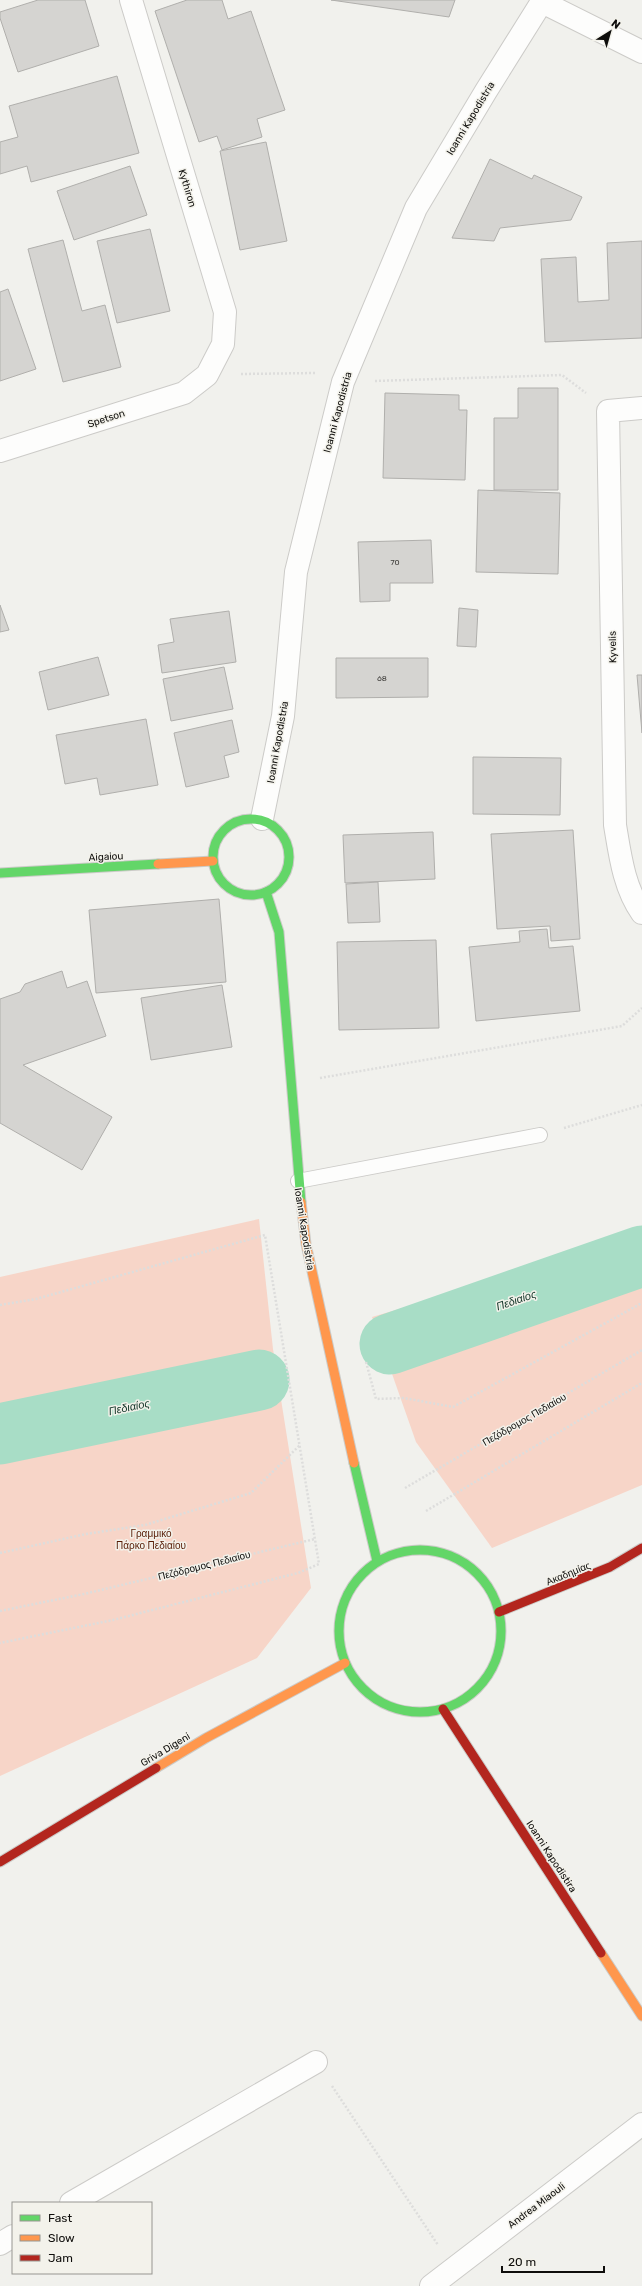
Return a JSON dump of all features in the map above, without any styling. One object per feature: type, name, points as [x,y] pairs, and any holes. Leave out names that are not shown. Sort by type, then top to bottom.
[{"type":"street","name":"Kythiron","points":[[131,0],[225,312],[223,344],[207,375]]},
{"type":"street","points":[[543,1],[642,52]]},
{"type":"street","name":"Ioanni Kapodistria","points":[[262,820],[283,716],[296,572],[345,377],[416,208],[486,91],[543,1]]},
{"type":"street","name":"Spetson","points":[[0,451],[184,393],[207,375]]},
{"type":"street","points":[[608,411],[642,408]]},
{"type":"street","name":"Kyvelis","points":[[608,411],[615,825],[623,870],[636,904],[642,913]]},
{"type":"street","points":[[243,819],[262,820],[273,825],[282,834],[288,845],[291,859],[282,881],[266,892],[246,895],[234,892],[224,884],[216,873],[213,861],[214,848],[218,837],[226,827],[243,819]]},
{"type":"street","name":"Aigaiou","points":[[0,873],[213,861]]},
{"type":"street","name":"Ioanni Kapodistria","points":[[266,892],[279,932],[298,1181],[306,1244],[332,1369],[378,1561]]},
{"type":"street","name":"Ακαδημίας","points":[[499,1612],[610,1567],[642,1548]]},
{"type":"street","points":[[424,1550],[457,1559],[476,1572],[491,1592],[499,1612],[501,1635],[496,1657],[484,1681],[471,1694],[443,1709],[418,1712],[392,1707],[370,1695],[345,1663],[338,1636],[339,1620],[343,1604],[352,1585],[378,1561],[403,1551],[424,1550]]},
{"type":"street","name":"Griva Digeni","points":[[0,1862],[206,1738],[345,1663]]},
{"type":"street","name":"Ioanni Kapodistira","points":[[443,1709],[642,2016]]},
{"type":"street","points":[[73,2202],[316,2062]]},
{"type":"street","name":"Andrea Miaouli","points":[[431,2286],[642,2124]]},
{"type":"street","points":[[0,2244],[12,2237]]},
{"type":"lane","points":[[298,1181],[540,1135]]},
{"type":"path","points":[[207,375],[345,377],[562,375],[608,411]]},
{"type":"path","points":[[320,1078],[622,1026],[642,1008]]},
{"type":"path","points":[[540,1135],[642,1105]]},
{"type":"path","points":[[0,1305],[36,1299],[266,1236],[288,1382],[301,1445],[319,1564],[298,1573],[121,1618],[0,1643]]},
{"type":"path","points":[[366,1362],[376,1399],[404,1398],[453,1407],[642,1303]]},
{"type":"path","name":"Πεζόδρομος Πεδιαίου","points":[[405,1488],[642,1350]]},
{"type":"path","points":[[426,1511],[642,1383]]},
{"type":"path","points":[[0,1553],[86,1534],[145,1524],[251,1493],[301,1445]]},
{"type":"path","name":"Πεζόδρομος Πεδιαίου","points":[[0,1611],[84,1594],[315,1539]]},
{"type":"path","points":[[316,2062],[453,2269]]},
{"type":"green space","name":"Γραμμικό Πάρκο Πεδιαίου","points":[[259,1219],[273,1349],[311,1588],[257,1658],[0,1776],[0,1277]]},
{"type":"green space","points":[[642,1238],[642,1485],[492,1548],[416,1442],[372,1317]]},
{"type":"building","points":[[38,0],[85,0],[99,46],[18,72],[0,18],[0,12]]},
{"type":"building","points":[[187,0],[222,0],[228,19],[251,11],[285,110],[257,119],[262,137],[222,150],[217,136],[199,142],[155,11]]},
{"type":"building","points":[[331,0],[455,0],[449,17]]},
{"type":"building","points":[[117,76],[139,153],[31,182],[27,166],[0,174],[0,142],[18,137],[9,106]]},
{"type":"building","points":[[266,142],[287,241],[240,250],[220,151]]},
{"type":"building","points":[[490,159],[532,179],[534,175],[582,197],[571,220],[500,228],[494,241],[452,238]]},
{"type":"building","points":[[130,166],[147,215],[74,240],[57,191]]},
{"type":"building","points":[[150,229],[170,311],[117,323],[97,241]]},
{"type":"building","points":[[63,240],[82,311],[105,305],[121,367],[63,382],[28,249]]},
{"type":"building","points":[[642,241],[642,338],[545,342],[541,259],[576,257],[578,302],[609,300],[607,243]]},
{"type":"building","points":[[8,289],[36,369],[0,381],[0,292]]},
{"type":"building","points":[[518,388],[558,388],[558,490],[494,490],[494,418],[518,418]]},
{"type":"building","points":[[385,393],[459,395],[459,410],[467,410],[465,480],[383,478]]},
{"type":"building","points":[[478,490],[560,493],[558,574],[476,572]]},
{"type":"building","points":[[431,540],[433,583],[390,583],[390,601],[360,602],[358,542]]},
{"type":"building","points":[[0,605],[9,630],[0,632]]},
{"type":"building","points":[[459,608],[478,610],[476,647],[457,646]]},
{"type":"building","points":[[229,611],[236,662],[162,673],[158,645],[174,642],[170,619]]},
{"type":"building","points":[[98,657],[109,695],[48,710],[39,672]]},
{"type":"building","points":[[336,658],[428,658],[428,697],[336,698]]},
{"type":"building","points":[[224,667],[233,709],[171,721],[163,679]]},
{"type":"building","points":[[637,675],[642,675],[642,733]]},
{"type":"building","points":[[146,719],[158,785],[100,795],[97,778],[65,784],[56,735]]},
{"type":"building","points":[[232,720],[239,752],[224,756],[229,777],[186,787],[174,733]]},
{"type":"building","points":[[473,757],[561,758],[560,815],[473,814]]},
{"type":"building","points":[[573,830],[580,939],[551,941],[550,926],[497,929],[491,834]]},
{"type":"building","points":[[433,832],[435,879],[345,883],[343,835]]},
{"type":"building","points":[[378,882],[380,922],[348,923],[346,884]]},
{"type":"building","points":[[219,899],[226,982],[96,993],[89,910]]},
{"type":"building","points":[[547,929],[549,948],[573,946],[580,1011],[476,1021],[469,947],[520,942],[519,931]]},
{"type":"building","points":[[436,940],[439,1028],[339,1030],[337,942]]},
{"type":"building","points":[[62,971],[67,988],[87,981],[106,1036],[23,1065],[112,1117],[82,1170],[0,1123],[0,999],[20,992],[25,984]]},
{"type":"building","points":[[222,985],[232,1047],[151,1060],[141,998]]},
{"type":"waterway","name":"Πεδιαίος","points":[[390,1344],[642,1256]]},
{"type":"waterway","name":"Πεδιαίος","points":[[0,1434],[259,1380]]},
{"type":"traffic: fast","points":[[243,819],[259,819],[272,825],[283,836],[289,849],[289,857],[287,872],[272,889],[259,895],[243,895],[230,889],[215,872],[213,865],[213,849],[219,836],[236,821],[243,819]]},
{"type":"traffic: fast","points":[[0,873],[158,864]]},
{"type":"traffic: fast","points":[[266,892],[279,932],[301,1202]]},
{"type":"traffic: fast","points":[[354,1463],[377,1561]]},
{"type":"traffic: fast","points":[[420,1550],[436,1552],[451,1557],[465,1564],[477,1574],[487,1586],[494,1600],[499,1615],[501,1631],[499,1647],[494,1662],[487,1676],[477,1688],[465,1698],[451,1705],[436,1710],[420,1712],[404,1710],[389,1705],[375,1698],[363,1688],[353,1676],[346,1662],[341,1647],[339,1631],[341,1615],[346,1600],[353,1586],[363,1574],[375,1564],[389,1557],[404,1552],[420,1550]]},
{"type":"traffic: slow","points":[[158,864],[213,861]]},
{"type":"traffic: slow","points":[[301,1202],[306,1244],[354,1463]]},
{"type":"traffic: slow","points":[[156,1768],[206,1738],[345,1663]]},
{"type":"traffic: slow","points":[[601,1953],[642,2016]]},
{"type":"traffic: jam","points":[[499,1612],[610,1567],[642,1548]]},
{"type":"traffic: jam","points":[[443,1709],[601,1953]]},
{"type":"traffic: jam","points":[[0,1862],[156,1768]]}]
